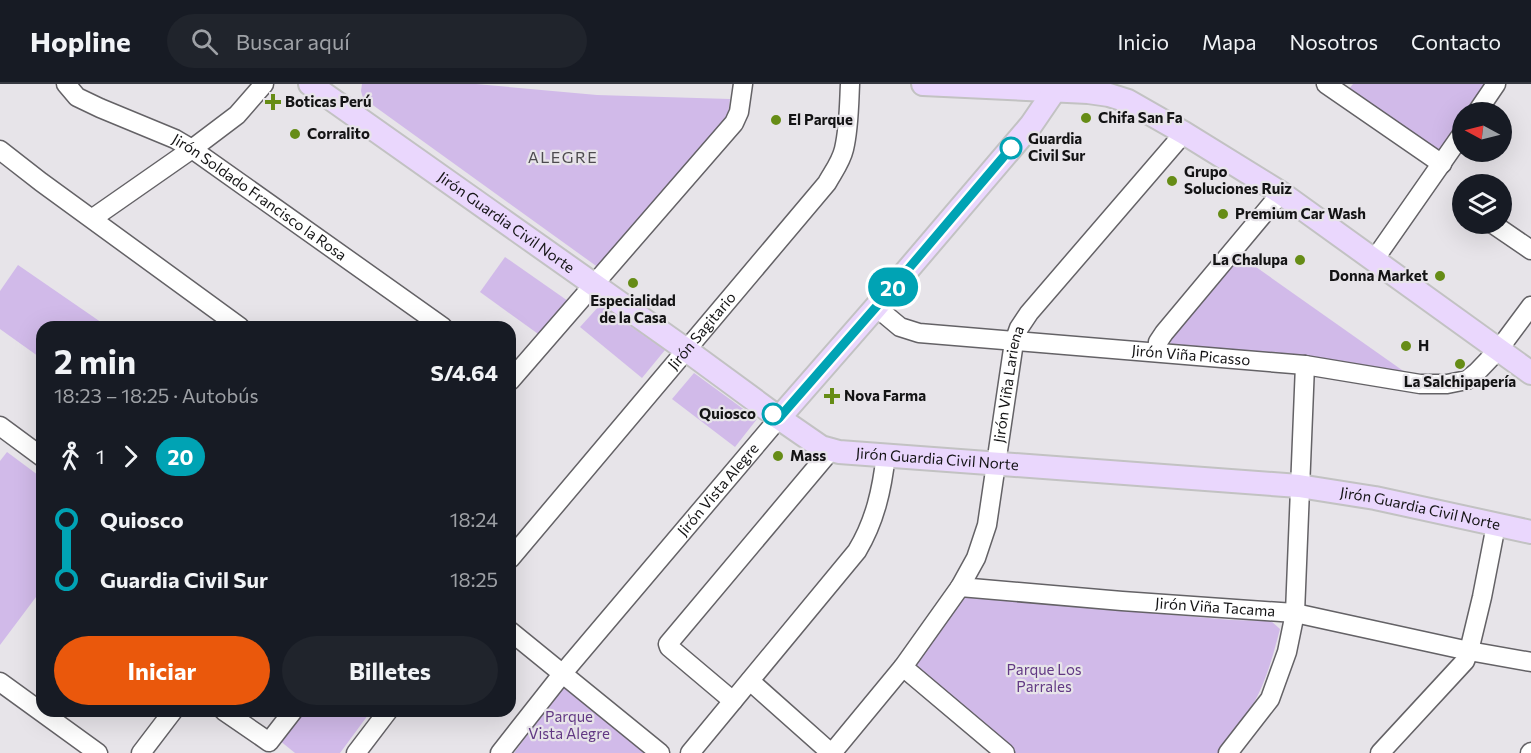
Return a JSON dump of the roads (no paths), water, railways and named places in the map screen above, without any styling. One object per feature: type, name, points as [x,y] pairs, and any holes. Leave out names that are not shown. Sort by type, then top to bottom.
[{"type":"main road","name":"Jirón Guardia Civil Norte","points":[[310,84],[821,447],[831,450],[996,464],[1299,486],[1375,498],[1531,532]]},
{"type":"main road","points":[[923,84],[1057,87],[1109,94],[1128,100],[1281,193],[1531,373]]},
{"type":"main road","points":[[1120,84],[1184,133]]},
{"type":"main road","name":"Jirón Vista Alegre","points":[[779,418],[1031,125],[1057,87]]},
{"type":"street","name":"Jirón Soldado Francisco la Rosa","points":[[66,84],[77,97],[175,139],[192,149],[435,321]]},
{"type":"street","points":[[93,218],[237,115],[264,84]]},
{"type":"street","points":[[516,372],[734,123],[739,112],[742,84]]},
{"type":"street","name":"Jirón Sagitario","points":[[516,552],[826,183],[844,151],[848,130],[850,84]]},
{"type":"street","points":[[1484,102],[1496,84]]},
{"type":"street","points":[[1338,87],[1442,164]]},
{"type":"street","name":"Jirón Viña Lariena","points":[[831,753],[903,667],[960,587],[976,558],[987,525],[1014,342],[1019,328],[1029,313],[1184,133]]},
{"type":"street","points":[[1374,260],[1452,149]]},
{"type":"street","points":[[0,150],[232,321]]},
{"type":"street","points":[[1157,352],[1158,342],[1164,333],[1281,193]]},
{"type":"street","points":[[1508,234],[1531,250]]},
{"type":"street","name":"Jirón Viña Picasso","points":[[876,307],[900,327],[919,333],[1305,365],[1420,384],[1447,384],[1467,380],[1486,364],[1531,306]]},
{"type":"street","points":[[1228,753],[1270,699],[1287,652],[1295,613],[1305,365]]},
{"type":"street","name":"Jirón Vista Alegre","points":[[500,753],[563,674],[779,418]]},
{"type":"street","points":[[0,426],[36,453]]},
{"type":"street","points":[[733,701],[668,645],[831,450]]},
{"type":"street","points":[[690,753],[866,536],[883,484],[886,454]]},
{"type":"street","points":[[1380,753],[1465,661],[1482,597],[1496,525]]},
{"type":"street","name":"Jirón Viña Tacama","points":[[960,587],[1295,613],[1469,651],[1531,662]]},
{"type":"street","points":[[516,636],[660,753]]},
{"type":"street","points":[[903,667],[1005,753]]},
{"type":"street","points":[[750,681],[831,753]]},
{"type":"street","points":[[0,682],[36,704]]},
{"type":"street","points":[[55,717],[98,753]]},
{"type":"street","points":[[141,753],[168,717]]},
{"type":"street","points":[[233,717],[269,742],[288,717]]},
{"type":"street","points":[[356,753],[383,717]]},
{"type":"place","name":"Boticas Perú","points":[[273,102]]},
{"type":"place","name":"Chifa San Fa","points":[[1086,118]]},
{"type":"place","name":"El Parque","points":[[776,120]]},
{"type":"place","name":"Corralito","points":[[295,134]]},
{"type":"place","name":"Guardia Civil Sur","points":[[1011,148]]},
{"type":"place","name":"Grupo Soluciones Ruiz","points":[[1172,181]]},
{"type":"place","name":"Premium Car Wash","points":[[1223,214]]},
{"type":"place","name":"La Chalupa","points":[[1300,260]]},
{"type":"place","name":"Donna Market","points":[[1440,276]]},
{"type":"place","name":"Especialidad de la Casa","points":[[633,283]]},
{"type":"place","name":"H","points":[[1406,346]]},
{"type":"place","name":"La Salchipapería","points":[[1460,364]]},
{"type":"place","name":"Nova Farma","points":[[832,396]]},
{"type":"place","name":"Quiosco","points":[[773,414]]},
{"type":"place","name":"Mass","points":[[778,456]]},
{"type":"district","name":"ALEGRE","points":[[563,157]]},
{"type":"park label","name":"Parque Los Parrales","points":[[1044,678]]},
{"type":"park label","name":"Parque Vista Alegre","points":[[569,726]]}]
